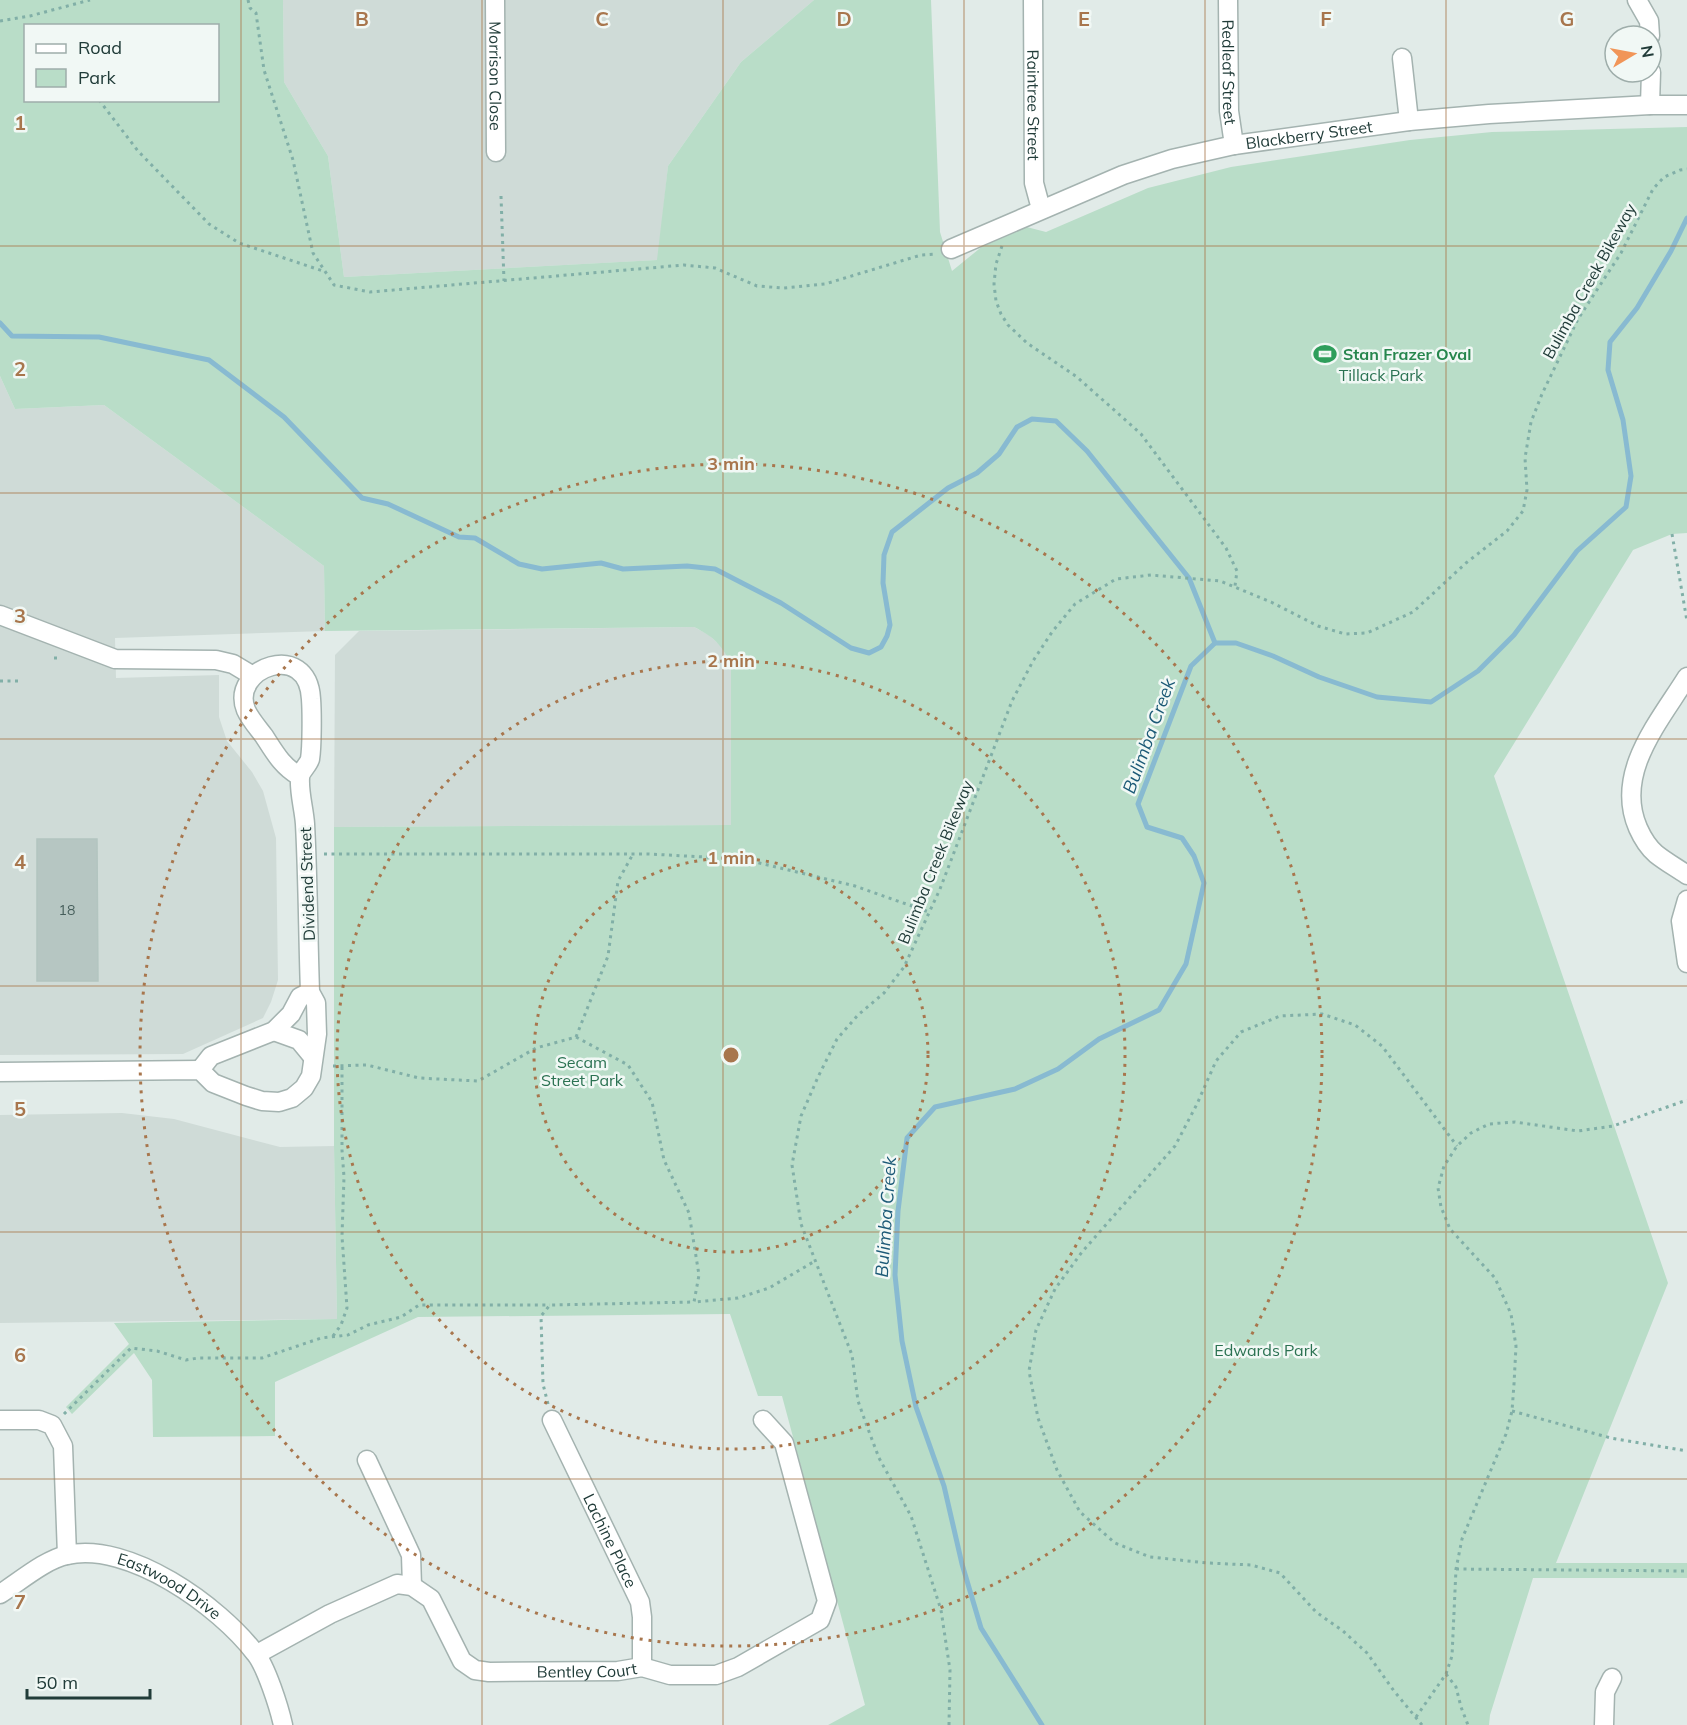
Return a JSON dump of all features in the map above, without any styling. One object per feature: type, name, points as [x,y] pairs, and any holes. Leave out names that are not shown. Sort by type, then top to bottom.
[{"type":"street","name":"Morrison Close","points":[[495,0],[496,152]]},
{"type":"street","name":"Raintree Street","points":[[1033,0],[1034,183],[1041,209]]},
{"type":"street","name":"Redleaf Street","points":[[1228,0],[1228,111],[1234,145]]},
{"type":"street","points":[[1638,0],[1649,24]]},
{"type":"street","points":[[1402,58],[1409,121]]},
{"type":"street","points":[[1650,105],[1651,84]]},
{"type":"street","name":"Blackberry Street","points":[[951,249],[1133,171],[1172,159],[1234,145],[1409,121],[1489,114],[1687,105]]},
{"type":"street","points":[[0,615],[115,658],[216,660],[233,664],[253,676]]},
{"type":"street","points":[[287,664],[300,670],[308,682],[311,698],[310,760],[299,776],[286,768],[246,710],[244,697],[253,676],[274,665],[287,664]]},
{"type":"street","points":[[1687,677],[1637,758],[1631,782],[1631,813],[1641,834],[1655,853],[1687,875]]},
{"type":"street","name":"Dividend Street","points":[[200,1070],[213,1083],[262,1101],[279,1102],[292,1098],[304,1088],[311,1076],[317,1034],[316,1003],[310,992],[305,821],[299,776]]},
{"type":"street","points":[[1687,900],[1681,921],[1687,963]]},
{"type":"street","points":[[0,1072],[200,1070],[211,1056],[274,1031],[291,1014],[300,997],[310,992]]},
{"type":"street","points":[[274,1031],[298,1040],[314,1057]]},
{"type":"street","points":[[0,1420],[39,1420],[52,1425],[63,1446],[67,1555]]},
{"type":"street","name":"Lachine Place","points":[[552,1420],[640,1602],[642,1666]]},
{"type":"street","name":"Bentley Court","points":[[412,1586],[431,1599],[462,1661],[475,1670],[489,1672],[618,1671],[642,1666],[670,1674],[716,1674],[738,1667],[820,1620],[826,1601],[784,1443],[763,1420]]},
{"type":"street","points":[[257,1654],[330,1614],[387,1588],[397,1584],[412,1586],[411,1555],[367,1460]]},
{"type":"street","name":"Eastwood Drive","points":[[0,1594],[45,1565],[67,1555],[109,1555],[144,1566],[183,1589],[228,1622],[257,1654],[279,1706],[283,1725]]},
{"type":"street","points":[[1604,1725],[1605,1692],[1612,1678]]},
{"type":"path","points":[[0,21],[30,16],[90,0]]},
{"type":"path","points":[[248,0],[250,8],[256,14],[264,70],[293,160],[313,253],[334,285],[370,292],[684,266],[715,268],[757,286],[783,288],[825,284],[921,255],[939,254],[951,249]]},
{"type":"path","points":[[101,102],[138,151],[209,224],[239,243],[325,272]]},
{"type":"path","name":"Bulimba Creek Bikeway","points":[[949,1725],[951,1670],[941,1610],[911,1516],[879,1458],[868,1429],[858,1401],[852,1355],[801,1224],[792,1165],[801,1116],[837,1039],[858,1015],[884,993],[904,967],[940,889],[1012,701],[1033,661],[1052,632],[1075,604],[1116,579],[1136,576],[1169,576],[1220,581],[1271,602],[1318,626],[1345,634],[1367,633],[1389,625],[1413,612],[1466,563],[1506,531],[1523,511],[1527,490],[1524,458],[1531,422],[1542,394],[1578,319],[1621,253],[1653,189],[1665,177],[1687,169]]},
{"type":"path","points":[[501,196],[504,281]]},
{"type":"path","points":[[1011,223],[996,264],[994,284],[996,301],[1001,314],[1008,325],[1027,343],[1077,377],[1141,434],[1226,548],[1237,571],[1235,586]]},
{"type":"path","points":[[1672,534],[1687,621]]},
{"type":"path","points":[[0,681],[21,681]]},
{"type":"path","points":[[306,854],[633,854],[743,859],[855,886],[929,912]]},
{"type":"path","points":[[576,1037],[608,956],[618,881],[633,854]]},
{"type":"path","points":[[1422,1725],[1367,1653],[1343,1631],[1316,1612],[1280,1573],[1251,1565],[1150,1557],[1115,1543],[1080,1512],[1057,1470],[1038,1418],[1029,1371],[1036,1330],[1055,1289],[1082,1252],[1175,1146],[1216,1061],[1241,1032],[1280,1016],[1322,1014],[1355,1025],[1382,1046],[1457,1146]]},
{"type":"path","points":[[333,1066],[367,1065],[419,1078],[478,1081],[536,1048],[576,1037],[628,1065],[652,1101],[664,1160],[689,1213],[699,1275],[693,1302]]},
{"type":"path","points":[[332,1337],[341,1325],[347,1308],[342,1236],[344,1177],[342,1066]]},
{"type":"path","points":[[1416,1717],[1446,1674],[1452,1656],[1456,1569],[1462,1539],[1506,1434],[1512,1411],[1516,1347],[1511,1314],[1495,1278],[1450,1229],[1441,1207],[1438,1188],[1444,1166],[1457,1146],[1470,1133],[1489,1124],[1515,1122],[1578,1131],[1613,1126],[1687,1100]]},
{"type":"path","points":[[52,1425],[131,1348],[157,1351],[186,1360],[262,1358],[312,1341],[348,1335],[368,1325],[401,1317],[419,1305],[550,1305],[738,1299],[770,1288],[815,1262]]},
{"type":"path","points":[[550,1305],[541,1316],[543,1384],[552,1420]]},
{"type":"path","points":[[1512,1411],[1611,1438],[1687,1451]]},
{"type":"path","points":[[1456,1569],[1687,1571]]},
{"type":"path","points":[[1446,1674],[1456,1687],[1468,1725]]},
{"type":"shaded area","points":[[283,0],[814,0],[741,62],[668,166],[658,260],[344,277],[328,156],[284,82]]},
{"type":"shaded area","points":[[0,376],[15,409],[104,405],[324,566],[325,631],[115,638],[116,678],[219,675],[219,717],[227,741],[252,772],[263,791],[276,838],[278,980],[271,1002],[263,1018],[183,1054],[0,1055]]},
{"type":"shaded area","points":[[694,627],[709,635],[722,647],[731,664],[731,825],[334,827],[335,655],[359,631]]},
{"type":"shaded area","points":[[122,1113],[174,1119],[280,1147],[334,1146],[337,1319],[0,1323],[0,1115]]},
{"type":"green space","points":[[0,0],[283,0],[284,82],[328,156],[344,277],[657,260],[668,166],[741,62],[814,0],[931,0],[940,232],[952,271],[1011,223],[1046,232],[1148,188],[1231,167],[1410,140],[1492,132],[1687,127],[1687,533],[1672,534],[1633,550],[1494,776],[1668,1283],[1556,1563],[1687,1563],[1687,1578],[1533,1578],[1490,1715],[1489,1725],[828,1725],[865,1705],[782,1396],[758,1396],[730,1314],[418,1317],[275,1382],[275,1436],[153,1437],[152,1380],[134,1353],[72,1414],[66,1407],[129,1344],[114,1323],[337,1319],[334,1146],[334,827],[731,825],[731,664],[716,642],[694,627],[325,631],[324,566],[104,405],[15,409],[0,376]]},
{"type":"building","points":[[37,839],[97,839],[98,981],[37,981]]},
{"type":"waterway","name":"Bulimba Creek","points":[[1042,1725],[981,1628],[962,1564],[944,1486],[916,1407],[902,1341],[895,1275],[898,1211],[907,1138],[935,1107],[1015,1089],[1058,1069],[1099,1039],[1159,1010],[1186,964],[1204,883],[1194,856],[1182,838],[1147,827],[1138,804],[1191,666],[1215,643],[1236,643],[1273,656],[1319,677],[1377,697],[1431,702],[1478,671],[1514,635],[1577,551],[1626,507],[1631,476],[1623,420],[1608,370],[1610,342],[1637,308],[1671,251],[1687,218]]},
{"type":"waterway","points":[[0,323],[12,336],[99,337],[209,360],[284,417],[362,498],[388,504],[459,537],[475,538],[519,564],[542,569],[601,563],[623,569],[687,566],[715,569],[781,603],[851,648],[869,653],[881,647],[890,625],[883,583],[884,555],[892,532],[948,488],[977,473],[999,454],[1017,427],[1032,419],[1056,421],[1087,451],[1189,578],[1215,643]]},
{"type":"place","name":"Stan Frazer Oval","points":[[1325,354]]},
{"type":"park label","name":"Tillack Park","points":[[1381,375]]},
{"type":"park label","name":"Secam Street Park","points":[[582,1071]]},
{"type":"park label","name":"Edwards Park","points":[[1266,1350]]}]
